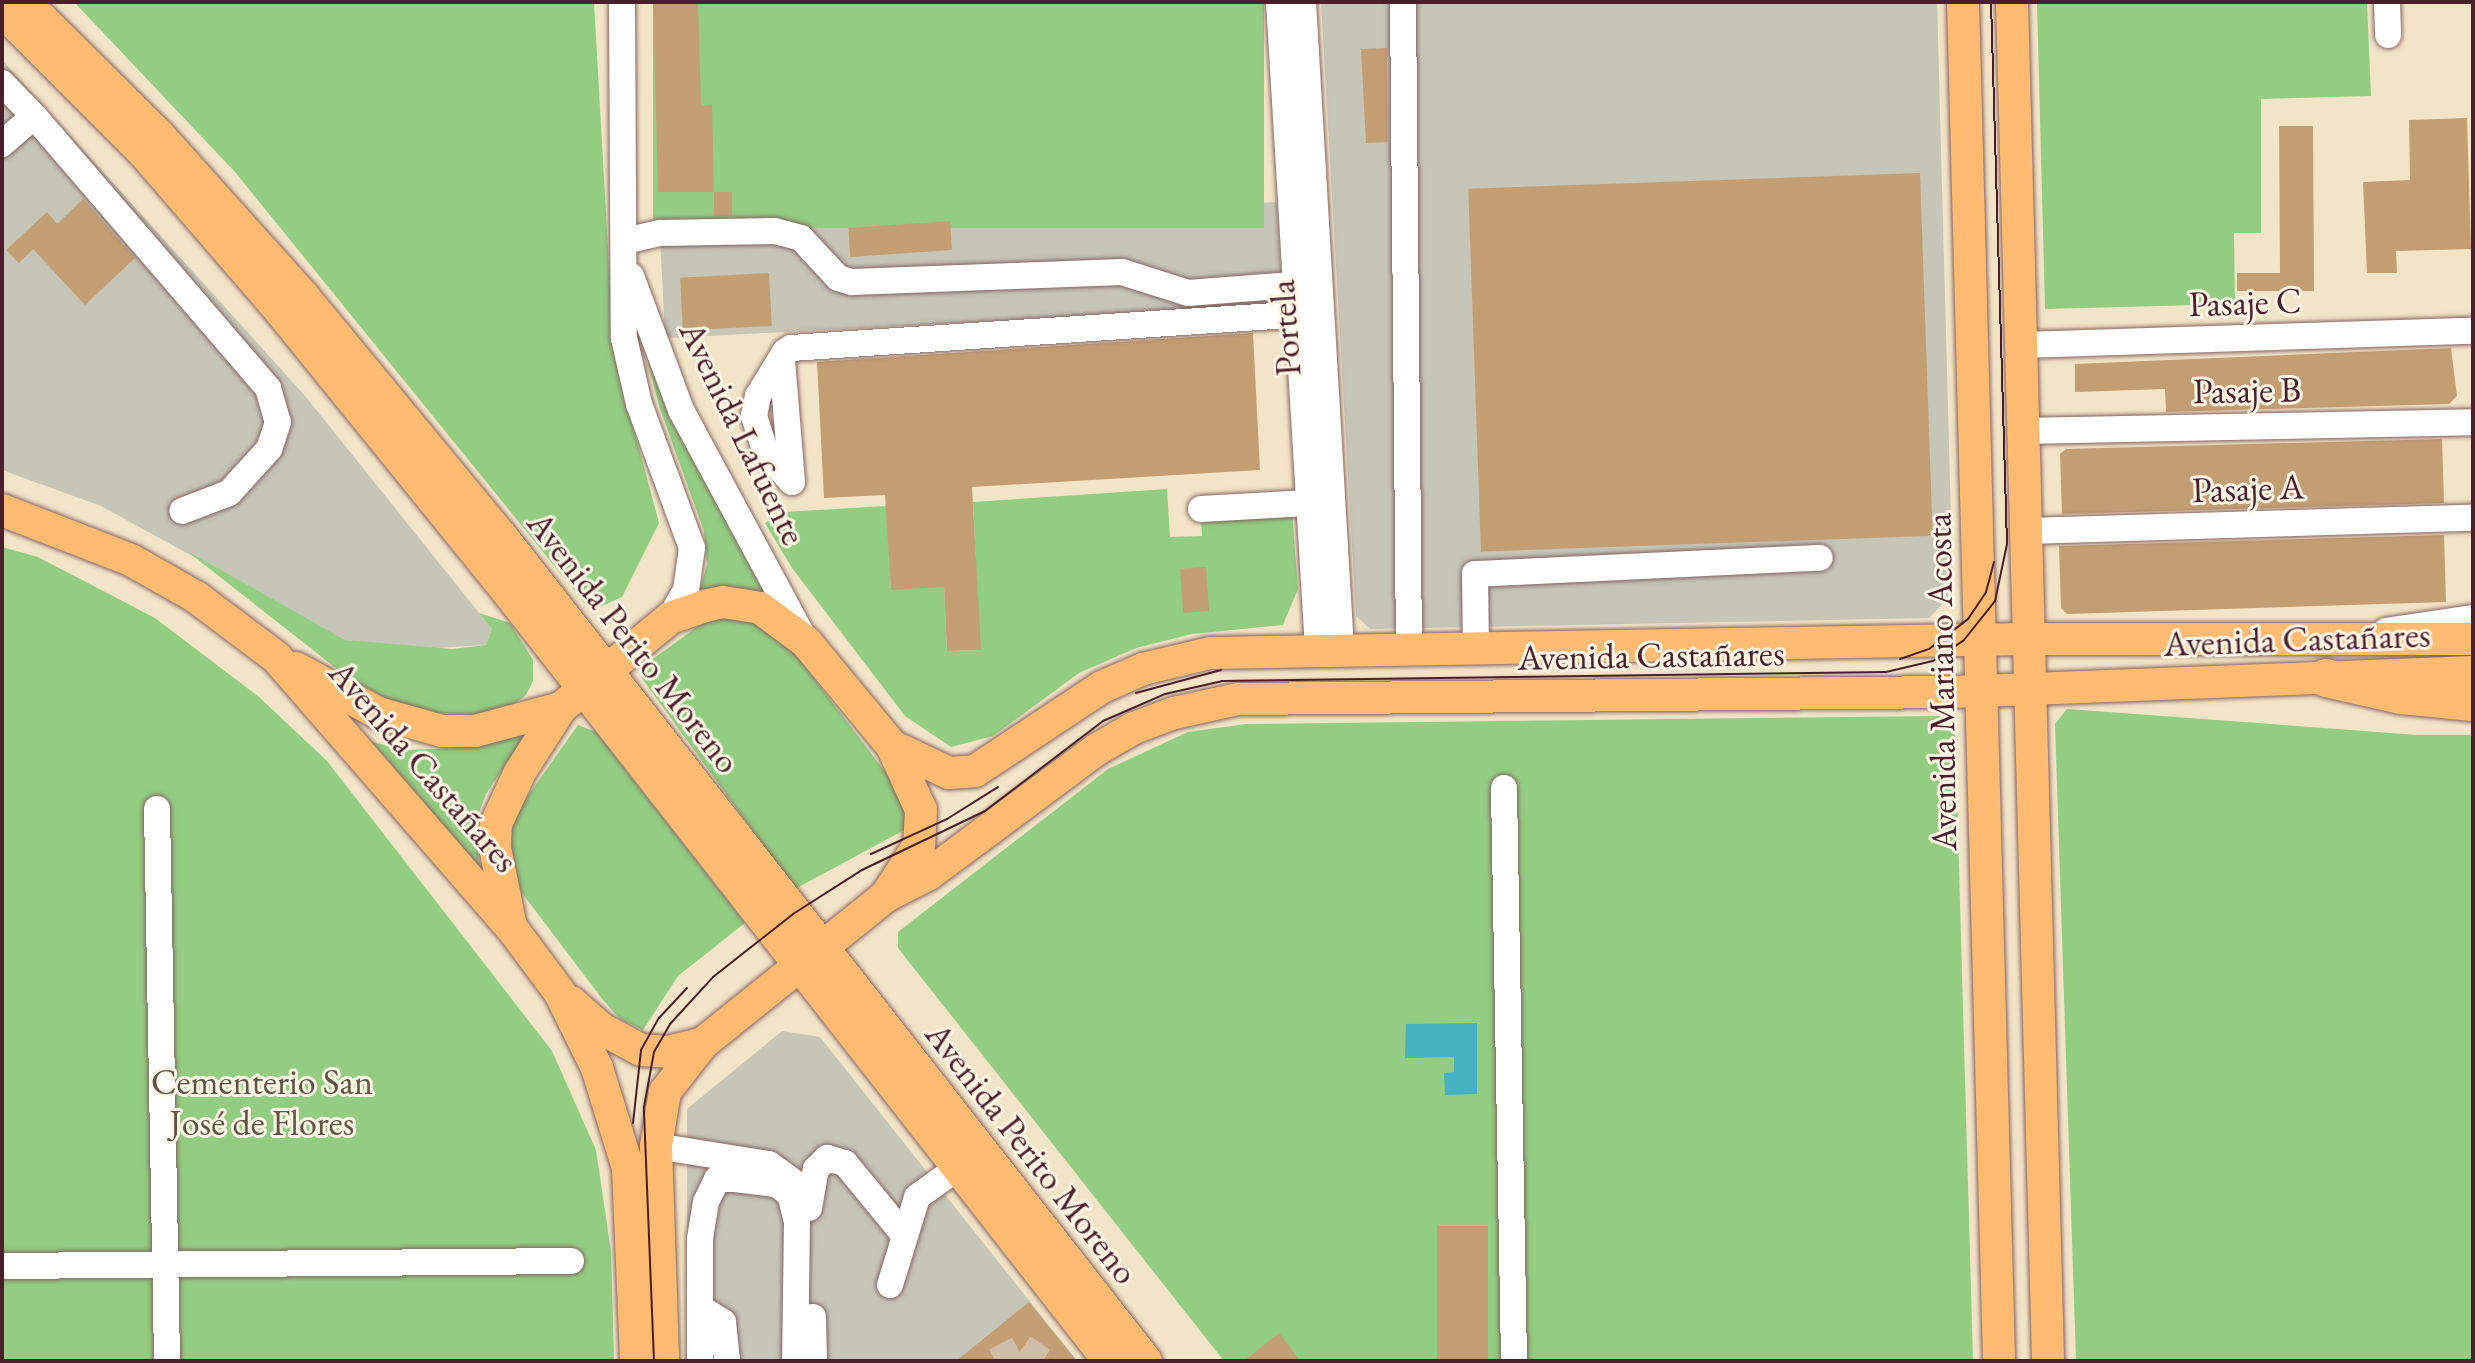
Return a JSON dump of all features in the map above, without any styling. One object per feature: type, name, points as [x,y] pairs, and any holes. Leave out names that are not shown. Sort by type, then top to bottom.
[{"type":"highway","points":[[2326,678],[2401,695],[2473,702]]},
{"type":"main road","name":"Avenida Perito Moreno","points":[[25,2],[157,133],[304,297],[583,689]]},
{"type":"main road","name":"Avenida Mariano Acosta","points":[[1963,2],[1999,1361]]},
{"type":"main road","points":[[2012,2],[2048,1361]]},
{"type":"main road","name":"Avenida Perito Moreno","points":[[2,11],[144,153],[282,313],[583,689],[1146,1361]]},
{"type":"main road","name":"Avenida Castañares","points":[[2,510],[131,560],[196,597],[276,657],[378,713],[442,731],[475,731],[583,689]]},
{"type":"main road","points":[[636,1361],[628,1168],[597,1068],[560,993],[511,927],[495,848],[496,824],[583,689],[670,618],[723,602],[742,603],[776,617],[806,642],[892,746],[921,810],[922,832],[913,860],[886,896],[811,960],[703,1043],[665,1092],[656,1146],[663,1361]]},
{"type":"main road","name":"Avenida Castañares","points":[[892,746],[949,773],[975,771],[1102,687],[1143,669],[1210,653],[2029,639],[2473,639]]},
{"type":"main road","points":[[2184,639],[2185,684]]},
{"type":"main road","name":"Avenida Castañares","points":[[276,657],[511,927]]},
{"type":"main road","name":"Avenida Castañares","points":[[886,896],[929,874],[1096,750],[1134,728],[1205,704],[1238,699],[2030,689],[2473,672]]},
{"type":"main road","name":"Avenida Perito Moreno","points":[[811,960],[956,1169],[1109,1361]]},
{"type":"main road","points":[[560,993],[602,1029],[641,1050],[668,1052],[703,1043]]},
{"type":"street","name":"Avenida Lafuente","points":[[622,2],[624,338],[629,371],[692,548],[686,590],[670,618]]},
{"type":"street","name":"Portela","points":[[1279,2],[1306,284],[1329,649]]},
{"type":"street","name":"Portela","points":[[1303,2],[1306,284]]},
{"type":"street","points":[[1403,2],[1409,649]]},
{"type":"street","points":[[2387,2],[2388,35]]},
{"type":"street","points":[[2,83],[34,116],[268,388],[278,422],[269,449],[229,493],[182,511]]},
{"type":"street","points":[[2,144],[34,116]]},
{"type":"street","points":[[625,247],[660,233],[775,231],[801,238],[838,278],[852,282],[1122,272],[1188,293],[1306,284]]},
{"type":"street","name":"Avenida Lafuente","points":[[625,247],[645,323],[681,410],[806,642]]},
{"type":"street","points":[[782,360],[791,348],[1308,314]]},
{"type":"street","name":"Portela","points":[[1308,314],[1308,503],[1329,649]]},
{"type":"street","name":"Pasaje C","points":[[2020,345],[2473,331]]},
{"type":"street","name":"Pasaje B","points":[[2022,431],[2473,422]]},
{"type":"street","points":[[1201,509],[1308,503]]},
{"type":"street","name":"Pasaje A","points":[[2024,531],[2473,518]]},
{"type":"street","points":[[1476,648],[1475,574],[1820,558]]},
{"type":"street","name":"Avenida Castañares","points":[[2348,640],[2423,622],[2473,618]]},
{"type":"street","points":[[1504,788],[1514,1361]]},
{"type":"street","points":[[157,809],[167,1361]]},
{"type":"street","points":[[656,1146],[717,1179],[776,1184],[790,1194],[797,1222],[795,1361]]},
{"type":"street","points":[[656,1146],[769,1164],[789,1174],[809,1208]]},
{"type":"street","points":[[814,1361],[809,1208],[816,1169],[827,1158],[845,1163],[905,1236]]},
{"type":"street","points":[[890,1285],[917,1197],[956,1169]]},
{"type":"street","points":[[700,1361],[700,1239],[706,1202],[717,1179]]},
{"type":"street","points":[[2,1266],[571,1261]]},
{"type":"street","points":[[700,1308],[723,1322],[727,1361]]},
{"type":"shaded area","points":[[1321,2],[1937,2],[1953,593],[1929,618],[1370,629],[1356,616]]},
{"type":"shaded area","points":[[2,60],[306,397],[492,629],[486,645],[417,649],[345,640],[101,506],[2,470]]},
{"type":"shaded area","points":[[1277,202],[1282,306],[665,338],[660,234]]},
{"type":"shaded area","points":[[782,1031],[820,1037],[1077,1361],[687,1361],[687,1109]]},
{"type":"green space","points":[[74,2],[594,2],[614,355],[659,523],[622,597],[591,611],[235,172]]},
{"type":"green space","points":[[653,2],[1264,2],[1264,228],[653,228]]},
{"type":"green space","points":[[2037,2],[2367,2],[2371,96],[2261,99],[2261,233],[2234,233],[2235,304],[2045,309]]},
{"type":"green space","points":[[639,325],[771,593],[737,588],[698,596],[707,565],[704,531],[659,406]]},
{"type":"green space","points":[[1167,489],[1170,537],[1202,536],[1201,518],[1292,512],[1298,589],[1283,625],[1192,634],[1136,648],[1079,673],[993,736],[951,747],[905,716],[792,568],[765,523],[783,512],[887,506],[891,589],[944,586],[947,651],[980,650],[973,502]]},
{"type":"green space","name":"Cementerio San José de Flores","points":[[2,547],[38,557],[155,618],[259,697],[327,761],[552,1051],[596,1150],[611,1251],[614,1361],[2,1361]]},
{"type":"green space","points":[[187,551],[345,640],[452,649],[486,645],[492,629],[479,613],[510,623],[533,660],[533,681],[526,695],[508,708],[478,715],[432,713],[396,704],[346,676]]},
{"type":"green space","points":[[713,615],[753,615],[786,642],[906,799],[908,828],[795,889],[641,677],[649,662]]},
{"type":"green space","points":[[2067,709],[2418,735],[2473,735],[2473,1361],[2076,1361],[2055,724]]},
{"type":"green space","points":[[1939,716],[1955,726],[1973,1361],[1224,1361],[898,948],[898,932],[1108,769],[1188,732],[1246,724]]},
{"type":"green space","points":[[578,725],[596,732],[745,923],[678,976],[643,1030],[620,1019],[603,1000],[522,893],[507,858],[510,821]]},
{"type":"green space","points":[[529,730],[486,794],[476,820],[479,867],[372,742],[408,750],[452,748]]},
{"type":"water","points":[[1477,1023],[1477,1094],[1445,1095],[1444,1073],[1454,1072],[1454,1057],[1405,1058],[1406,1024]]},
{"type":"building","points":[[653,2],[698,2],[701,106],[712,105],[714,192],[658,192]]},
{"type":"building","points":[[1387,48],[1388,142],[1366,143],[1361,49]]},
{"type":"building","points":[[2467,118],[2471,249],[2396,251],[2397,273],[2367,273],[2363,182],[2410,180],[2409,120]]},
{"type":"building","points":[[2279,126],[2313,126],[2314,291],[2237,291],[2237,273],[2280,273]]},
{"type":"building","points":[[1920,173],[1933,536],[1481,552],[1468,189]]},
{"type":"building","points":[[714,192],[732,192],[732,216],[714,216]]},
{"type":"building","points":[[83,199],[135,258],[85,305],[33,249],[19,263],[6,250],[47,212],[57,224]]},
{"type":"building","points":[[950,221],[952,250],[850,257],[848,228]]},
{"type":"building","points":[[769,273],[772,326],[683,331],[680,278]]},
{"type":"building","points":[[1253,333],[1260,470],[972,487],[981,650],[947,651],[944,587],[891,590],[885,495],[824,498],[817,362]]},
{"type":"building","points":[[2451,348],[2457,396],[2449,404],[2166,412],[2165,389],[2075,392],[2075,364]]},
{"type":"building","points":[[2442,439],[2444,503],[2062,514],[2060,454],[2066,449]]},
{"type":"building","points":[[2444,535],[2446,602],[2067,614],[2061,608],[2059,546]]},
{"type":"building","points":[[1206,567],[1209,611],[1183,613],[1180,569]]},
{"type":"building","points":[[1437,1226],[1488,1226],[1488,1361],[1437,1361]]},
{"type":"building","points":[[1029,1302],[1077,1361],[956,1361]]},
{"type":"building","points":[[1279,1333],[1300,1361],[1244,1361]]},
{"type":"tunnel","points":[[995,1361],[1023,1347],[1043,1361]]},
{"type":"tram line","points":[[654,1361],[644,1107],[654,1052],[670,1024],[713,977],[793,914],[862,870],[985,811],[1103,721],[1165,694],[1222,681],[1886,672],[1933,661],[1964,640],[1995,601],[2007,544],[1991,2]]},
{"type":"tram line","points":[[1900,659],[1929,649],[1968,619],[1986,592],[1994,562]]},
{"type":"tram line","points":[[1136,693],[1221,670]]},
{"type":"tram line","points":[[871,854],[947,819],[998,787]]},
{"type":"tram line","points":[[633,1123],[641,1050],[659,1018],[687,988]]}]
